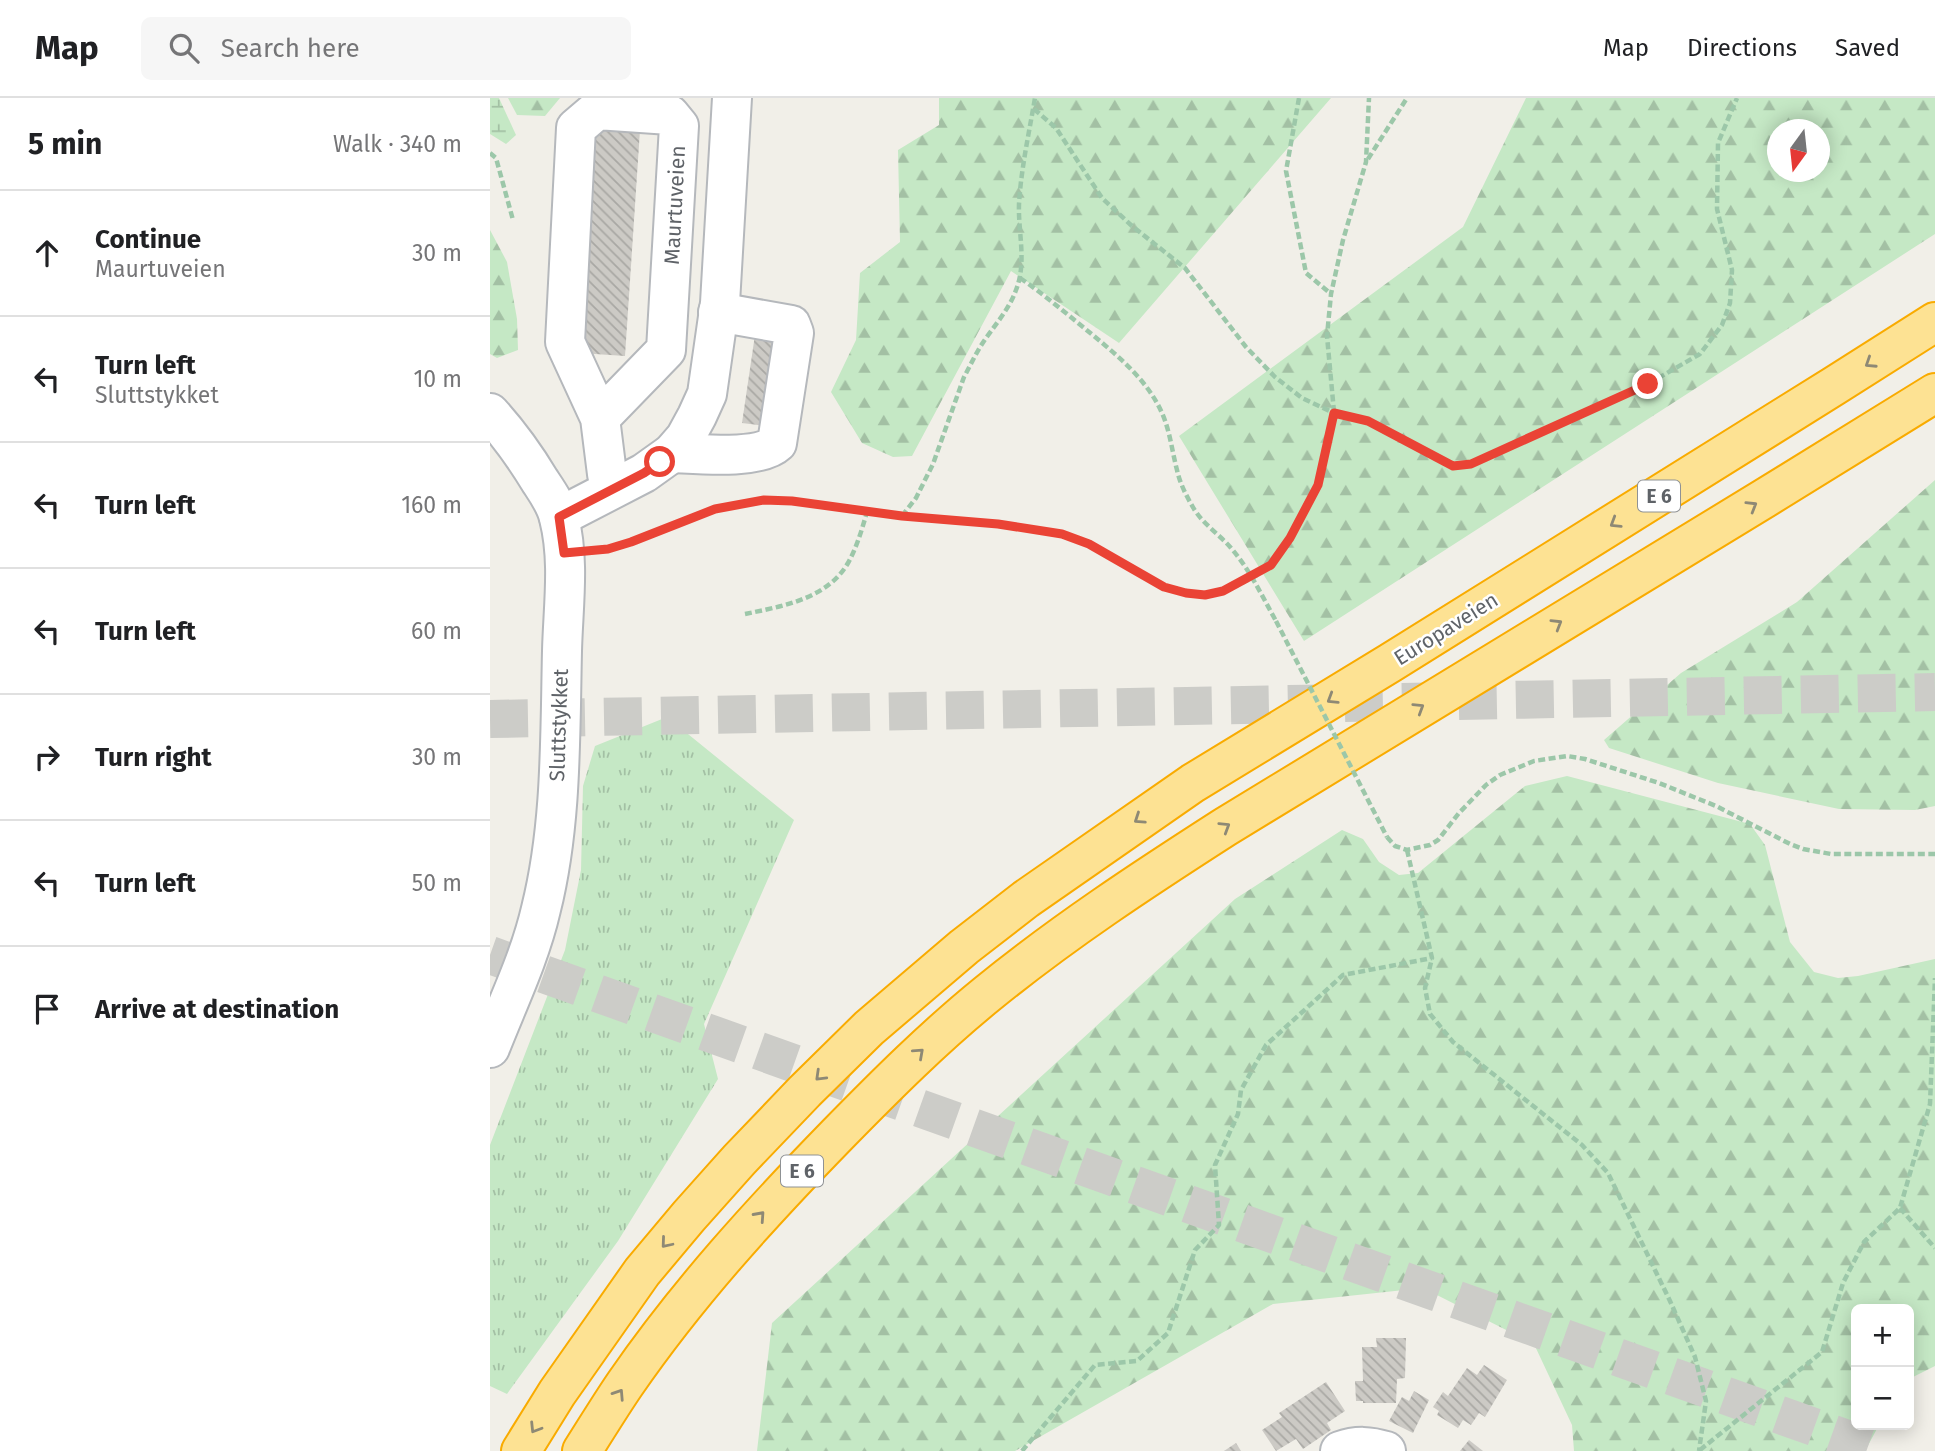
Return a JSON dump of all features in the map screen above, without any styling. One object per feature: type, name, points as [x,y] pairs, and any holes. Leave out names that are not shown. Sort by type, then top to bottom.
[{"type":"highway","name":"Europaveien","points":[[521,1451],[557,1393],[642,1272],[689,1216],[805,1091],[869,1028],[964,947],[1026,899],[1193,783],[1935,322]]},
{"type":"highway","name":"E 6","points":[[582,1451],[624,1385],[683,1305],[786,1186],[913,1059],[986,994],[1066,933],[1152,873],[1935,393]]},
{"type":"lane","points":[[561,535],[611,489],[644,473],[672,453],[685,438],[707,394],[725,237],[732,98]]},
{"type":"lane","name":"Maurtuveien","points":[[600,418],[666,350],[680,126],[670,115],[597,110],[576,128],[565,342],[600,418],[611,489]]},
{"type":"lane","points":[[672,453],[723,456],[771,450],[777,443],[793,333],[791,325],[718,313]]},
{"type":"lane","name":"Sluttstykket","points":[[490,413],[526,457],[552,498],[561,535],[564,581],[556,800],[548,873],[542,908],[532,940],[490,1048]]},
{"type":"lane","points":[[1340,1451],[1359,1446],[1386,1451]]},
{"type":"path","points":[[902,516],[916,498],[933,464],[964,377],[980,346],[1011,301],[1020,278],[1022,247],[1019,206],[1035,98]]},
{"type":"path","points":[[1299,98],[1286,171],[1306,273],[1331,294]]},
{"type":"path","points":[[561,535],[608,549],[715,509],[764,500],[792,501],[902,516],[998,524],[1062,534],[1089,544],[1164,587],[1186,593],[1205,595],[1223,591],[1252,577],[1271,565],[1290,538],[1318,485],[1334,413],[1327,336],[1331,294],[1343,240],[1366,162],[1369,98]]},
{"type":"path","points":[[1366,162],[1407,98]]},
{"type":"path","points":[[1033,108],[1056,128],[1102,198],[1185,268],[1246,347],[1275,377],[1302,398],[1334,413],[1368,421],[1453,466],[1471,464],[1648,384],[1699,354],[1722,325],[1730,303],[1732,270],[1717,209],[1718,143],[1737,98]]},
{"type":"path","points":[[490,153],[496,158],[513,220]]},
{"type":"path","points":[[1020,278],[1111,350],[1142,381],[1163,415],[1177,473],[1186,495],[1196,513],[1229,545],[1252,577],[1387,837],[1395,846],[1407,850],[1421,848],[1438,840],[1459,813],[1486,785],[1500,775],[1534,761],[1567,756],[1585,759],[1659,783],[1716,806],[1803,849],[1831,854],[1935,854]]},
{"type":"path","points":[[745,614],[789,605],[818,592],[834,581],[848,563],[867,512]]},
{"type":"path","points":[[1407,850],[1432,958],[1424,988],[1430,1014],[1453,1042],[1582,1145],[1608,1173],[1695,1357],[1706,1401],[1699,1451]]},
{"type":"path","points":[[1022,1451],[1095,1365],[1137,1361],[1168,1333],[1195,1250],[1219,1225],[1215,1164],[1238,1114],[1241,1090],[1266,1045],[1343,975],[1432,958]]},
{"type":"path","points":[[1699,1451],[1822,1352],[1843,1283],[1864,1242],[1900,1208],[1930,1104],[1935,978]]},
{"type":"path","points":[[1900,1208],[1935,1248]]},
{"type":"green space","points":[[490,98],[499,98],[516,135],[506,144],[490,134]]},
{"type":"green space","points":[[508,98],[560,98],[545,116],[517,115]]},
{"type":"green space","points":[[939,98],[1331,98],[1119,343],[1011,271],[912,456],[893,457],[862,443],[831,392],[856,340],[860,273],[900,242],[898,150],[939,125]]},
{"type":"green space","points":[[1526,98],[1935,98],[1935,234],[1304,641],[1179,436],[1463,227]]},
{"type":"green space","points":[[490,230],[507,262],[517,319],[518,350],[497,358],[490,354]]},
{"type":"green space","points":[[1935,480],[1935,806],[1915,810],[1839,809],[1718,783],[1609,748],[1604,740],[1681,673],[1797,602]]},
{"type":"green space","points":[[667,717],[794,820],[704,1024],[718,1079],[618,1241],[507,1394],[490,1386],[490,1145],[565,950],[581,870],[583,786],[595,746]]},
{"type":"green space","points":[[1567,776],[1750,824],[1765,845],[1790,942],[1814,972],[1838,978],[1858,976],[1935,959],[1935,1366],[1914,1376],[1914,1304],[1851,1304],[1851,1430],[1876,1430],[1865,1451],[1574,1451],[1572,1425],[1534,1344],[1423,1288],[1273,1304],[1015,1451],[757,1451],[772,1323],[1235,899],[1342,830],[1363,839],[1379,862],[1399,875],[1418,873],[1525,786]]},
{"type":"building","points":[[595,127],[640,130],[625,356],[580,353]]},
{"type":"building","points":[[756,328],[778,331],[765,426],[742,423]]},
{"type":"building","points":[[1376,1338],[1406,1338],[1405,1378],[1397,1379],[1396,1403],[1356,1401],[1355,1381],[1363,1381],[1362,1347],[1377,1347]]},
{"type":"building","points":[[1484,1365],[1507,1380],[1485,1417],[1479,1413],[1471,1425],[1463,1420],[1458,1428],[1437,1415],[1439,1411],[1433,1407],[1443,1392],[1448,1396],[1467,1368],[1477,1375]]},
{"type":"building","points":[[1326,1382],[1345,1411],[1327,1423],[1331,1430],[1303,1449],[1296,1439],[1276,1451],[1262,1430],[1282,1417],[1279,1413]]},
{"type":"building","points":[[1414,1391],[1429,1400],[1413,1433],[1389,1421],[1402,1397],[1409,1401]]},
{"type":"building","points":[[1469,1440],[1483,1451],[1460,1451]]},
{"type":"building","points":[[1236,1443],[1241,1451],[1224,1451]]},
{"type":"tunnel","points":[[490,719],[1935,692]]},
{"type":"tunnel","points":[[490,955],[1881,1451]]},
{"type":"route","points":[[660,462],[559,517],[564,553],[608,549],[650,536],[715,509],[741,503],[792,501],[902,516],[998,524],[1062,534],[1089,544],[1164,587],[1205,595],[1223,591],[1271,565],[1290,538],[1318,485],[1334,413],[1368,421],[1453,466],[1471,464],[1648,384]]}]
